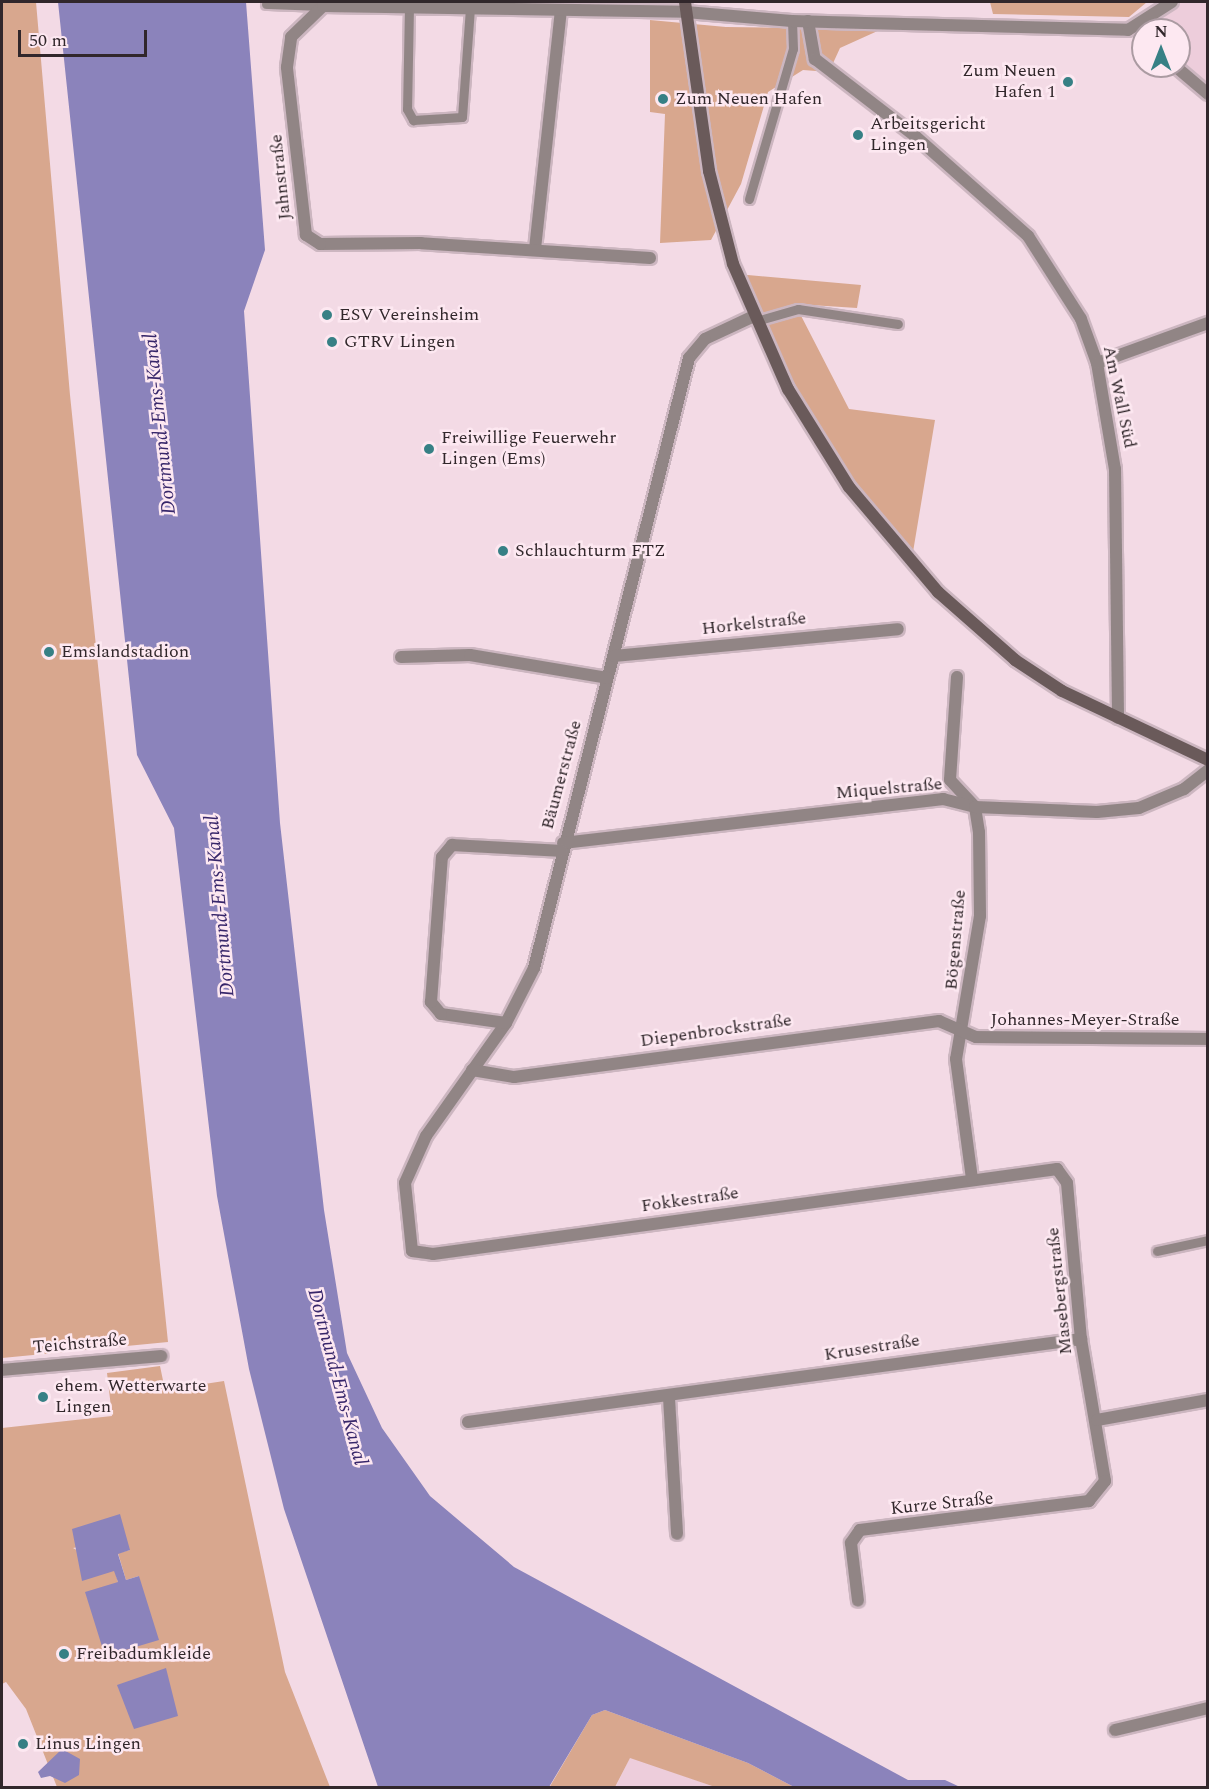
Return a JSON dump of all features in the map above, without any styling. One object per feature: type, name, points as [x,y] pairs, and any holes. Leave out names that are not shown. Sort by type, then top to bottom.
[{"type":"main road","points":[[685,7],[709,171],[733,264],[755,318],[817,438],[894,545],[968,622],[1016,660],[1118,718],[1208,760]]},
{"type":"street","points":[[1152,18],[1172,2]]},
{"type":"street","points":[[323,6],[345,3],[561,11],[685,7],[792,21],[1102,30],[1131,28]]},
{"type":"street","name":"Jahnstraße","points":[[323,6],[299,26],[288,50],[306,236],[320,244],[536,249],[650,258]]},
{"type":"street","points":[[536,249],[561,11]]},
{"type":"street","name":"Am Wall Süd","points":[[808,21],[815,59],[915,136],[1028,236],[1081,319],[1097,363],[1115,469],[1118,718]]},
{"type":"street","points":[[1189,78],[1208,94]]},
{"type":"street","name":"Bäumerstraße","points":[[412,1251],[405,1184],[426,1136],[506,1023],[534,968],[562,847],[614,656],[689,358],[705,339],[755,318]]},
{"type":"street","points":[[1097,363],[1208,323]]},
{"type":"street","name":"Horkelstraße","points":[[614,656],[898,629]]},
{"type":"street","points":[[401,657],[470,655],[607,678]]},
{"type":"street","points":[[957,676],[950,780],[975,807]]},
{"type":"street","name":"Miquelstraße","points":[[506,1023],[441,1014],[431,1002],[442,857],[452,845],[562,847],[944,799],[975,807],[1097,812],[1139,808],[1184,789],[1208,770]]},
{"type":"street","name":"Bögenstraße","points":[[972,1179],[956,1059],[963,1031],[980,916],[975,807]]},
{"type":"street","name":"Diepenbrockstraße","points":[[472,1070],[514,1077],[908,1023],[939,1021],[963,1031]]},
{"type":"street","name":"Johannes-Meyer-Straße","points":[[963,1031],[976,1037],[1208,1039]]},
{"type":"street","name":"Masebergstraße","points":[[972,1179],[1056,1169],[1067,1183],[1081,1339],[1097,1420],[1105,1481],[1098,1495]]},
{"type":"street","name":"Fokkestraße","points":[[412,1251],[433,1254],[972,1179]]},
{"type":"street","name":"Krusestraße","points":[[468,1422],[669,1398],[1081,1339]]},
{"type":"street","name":"Teichstraße","points":[[2,1370],[161,1356]]},
{"type":"street","points":[[669,1398],[677,1534]]},
{"type":"street","points":[[1097,1420],[1208,1400]]},
{"type":"street","name":"Kurze Straße","points":[[858,1601],[851,1543],[860,1530],[1036,1511],[1098,1495]]},
{"type":"street","points":[[1115,1730],[1208,1708]]},
{"type":"lane","points":[[266,4],[323,6]]},
{"type":"lane","points":[[409,7],[407,109],[413,120],[462,117],[470,9]]},
{"type":"lane","points":[[749,199],[793,49],[792,21]]},
{"type":"lane","points":[[755,318],[798,309],[898,324]]},
{"type":"lane","points":[[1157,1251],[1208,1240]]},
{"type":"shaded area","name":"Emslandstadion","points":[[2,2],[36,2],[70,395],[168,1342],[2,1358]]},
{"type":"shaded area","points":[[990,2],[1147,2],[1129,17],[993,14]]},
{"type":"shaded area","points":[[1173,2],[1207,2],[1207,87],[1191,73],[1191,18],[1151,18]]},
{"type":"shaded area","points":[[650,20],[726,27],[882,29],[840,48],[829,72],[803,70],[768,92],[741,184],[711,240],[660,243],[665,114],[650,112]]},
{"type":"shaded area","points":[[737,274],[861,285],[857,308],[795,304],[849,409],[935,420],[912,558],[817,438]]},
{"type":"shaded area","points":[[160,1366],[165,1390],[224,1381],[285,1672],[330,1787],[57,1787],[26,1709],[6,1682],[2,1684],[2,1428],[112,1416],[107,1373]],"holes":[[[73,1548],[130,1550],[118,1553],[126,1580],[139,1576],[105,1656],[118,1582],[115,1571]]]},
{"type":"shaded area","points":[[605,1710],[748,1763],[794,1787],[715,1787],[630,1758],[615,1787],[549,1788],[592,1715]]},
{"type":"shaded area","points":[[630,1757],[715,1787],[615,1788]]},
{"type":"water","name":"Dortmund-Ems-Kanal","points":[[58,2],[246,2],[265,250],[244,311],[280,823],[324,1210],[347,1353],[382,1428],[430,1496],[514,1567],[908,1780],[945,1780],[960,1787],[794,1787],[748,1763],[605,1710],[592,1715],[549,1787],[378,1787],[284,1509],[249,1369],[217,1196],[174,828],[137,755]]},
{"type":"water","points":[[120,1514],[130,1550],[118,1554],[126,1580],[139,1576],[159,1640],[105,1656],[85,1592],[118,1582],[114,1571],[82,1581],[72,1529]]},
{"type":"water","points":[[166,1668],[178,1716],[134,1729],[117,1685]]},
{"type":"water","points":[[62,1749],[80,1759],[79,1775],[65,1783],[50,1776],[41,1778],[38,1772]]},
{"type":"place","name":"Zum Neuen Hafen 1","points":[[1068,82]]},
{"type":"place","name":"Zum Neuen Hafen","points":[[663,99]]},
{"type":"place","name":"Arbeitsgericht Lingen","points":[[858,135]]},
{"type":"place","name":"ESV Vereinsheim","points":[[327,315]]},
{"type":"place","name":"GTRV Lingen","points":[[332,342]]},
{"type":"place","name":"Freiwillige Feuerwehr Lingen (Ems)","points":[[429,449]]},
{"type":"place","name":"Schlauchturm FTZ","points":[[503,551]]},
{"type":"place","name":"Emslandstadion","points":[[49,652]]},
{"type":"place","name":"ehem. Wetterwarte Lingen","points":[[43,1397]]},
{"type":"place","name":"Freibadumkleide","points":[[64,1654]]},
{"type":"place","name":"Linus Lingen","points":[[23,1744]]}]
